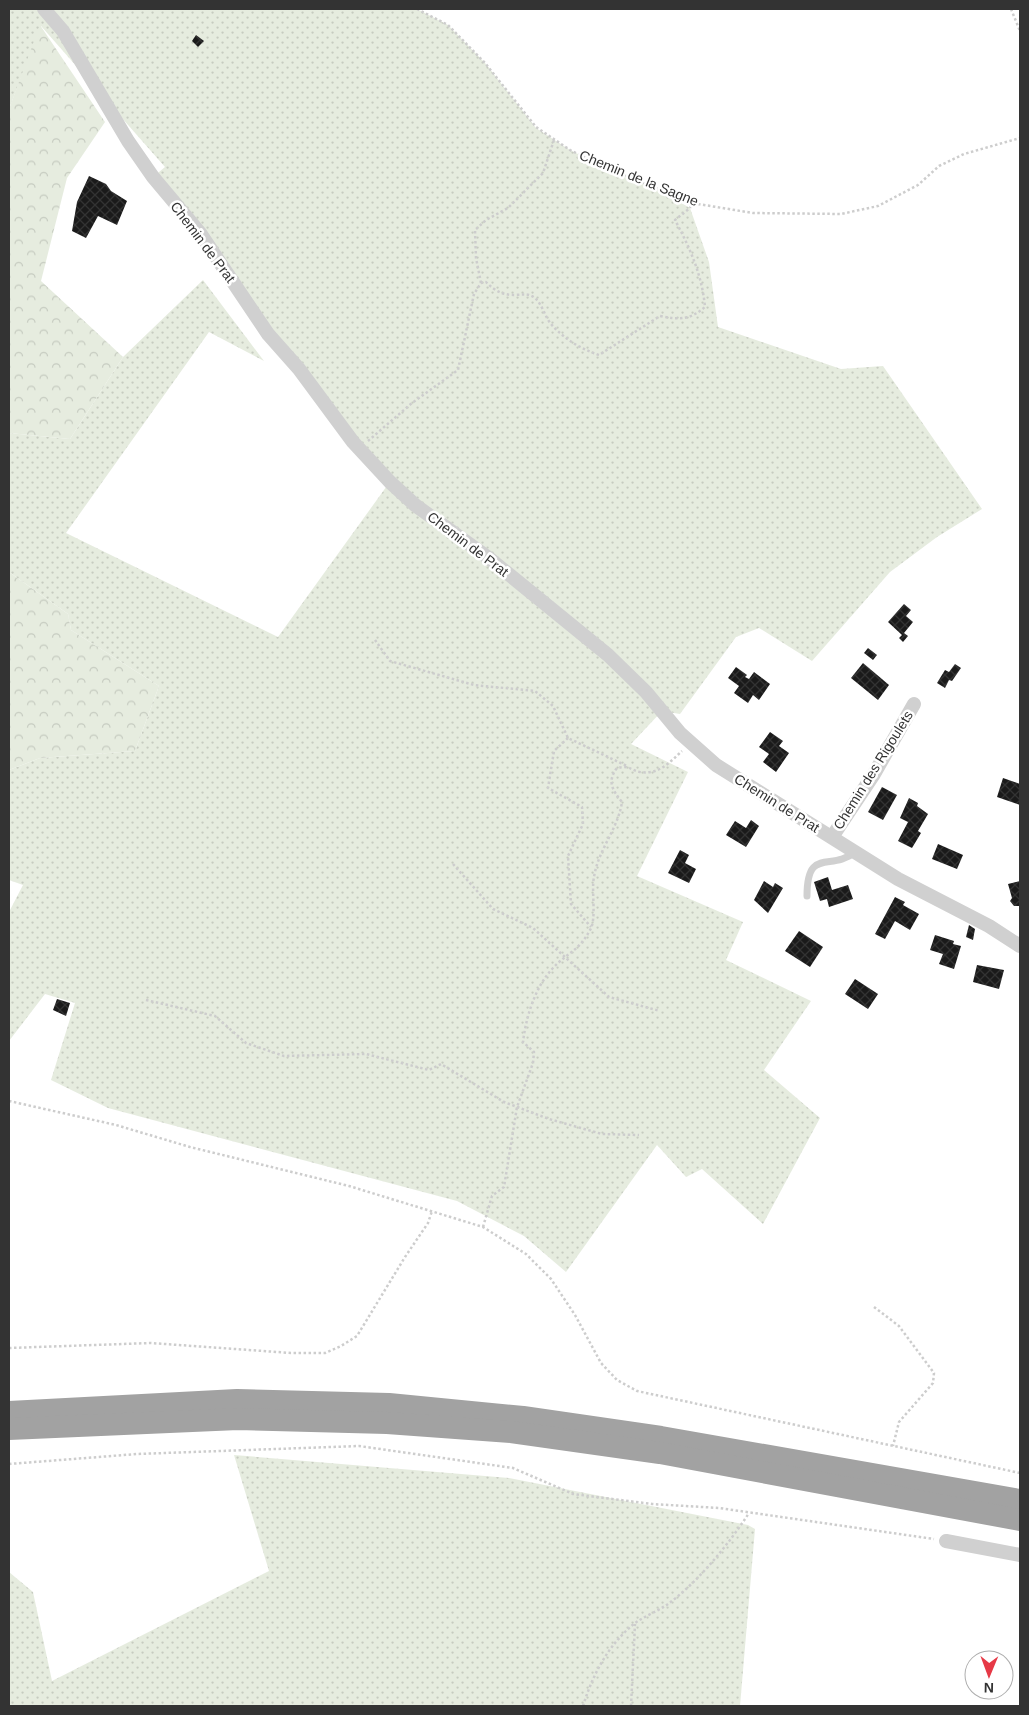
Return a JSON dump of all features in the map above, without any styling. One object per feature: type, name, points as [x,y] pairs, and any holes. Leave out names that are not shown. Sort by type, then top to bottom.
[{"type":"highway","points":[[9,1412],[236,1400],[389,1404],[523,1416],[662,1437],[1020,1500]]},
{"type":"highway","points":[[9,1429],[238,1419],[387,1422],[511,1432],[660,1453],[1020,1520]]},
{"type":"street","name":"Chemin de Prat","points":[[44,9],[63,31],[128,142],[153,177],[200,233],[268,334],[299,369],[359,448],[390,482],[415,505],[445,524],[608,655],[646,692],[680,733],[716,765],[898,879],[988,926],[1020,946]]},
{"type":"street","name":"Chemin des Rigoulets","points":[[832,837],[874,774],[914,704]]},
{"type":"street","points":[[946,1541],[1020,1555]]},
{"type":"lane","points":[[807,896],[807,878],[811,870],[827,860],[848,858],[856,852]]},
{"type":"path","name":"Chemin de la Sagne","points":[[417,9],[448,26],[485,63],[536,128],[600,165],[692,203],[754,213],[842,214],[878,206],[918,184],[939,166],[964,154],[1020,138]]},
{"type":"path","points":[[1011,9],[1020,31]]},
{"type":"path","points":[[359,448],[412,403],[458,370],[474,294],[481,283],[476,258],[475,230],[486,220],[508,208],[543,173],[554,140]]},
{"type":"path","points":[[481,283],[486,282],[503,295],[528,295],[535,298],[552,324],[581,349],[599,356],[660,316],[683,320],[695,316],[706,307],[698,270],[689,245],[675,220],[690,208],[692,203]]},
{"type":"path","points":[[375,640],[390,661],[474,685],[535,690],[553,706],[568,738],[640,772],[662,770],[692,743]]},
{"type":"path","points":[[568,738],[554,752],[548,788],[582,807],[583,824],[568,856],[571,904],[592,928]]},
{"type":"path","points":[[483,1227],[492,1196],[504,1187],[517,1107],[533,1063],[534,1052],[523,1042],[526,1022],[538,990],[553,968],[576,951],[592,928],[593,878],[598,860],[620,815],[622,802],[612,790],[611,776],[617,768],[627,766]]},
{"type":"path","points":[[453,864],[493,909],[533,928],[609,996],[660,1011]]},
{"type":"path","points":[[146,1000],[215,1016],[246,1043],[284,1056],[366,1054],[429,1070],[441,1064],[517,1107],[602,1134],[639,1135]]},
{"type":"path","points":[[9,1101],[116,1125],[190,1147],[349,1186],[483,1227],[526,1254],[551,1279],[575,1315],[601,1363],[617,1380],[637,1391],[1020,1473]]},
{"type":"path","points":[[9,1348],[151,1343],[324,1353],[341,1346],[357,1336],[404,1257],[428,1223],[432,1211]]},
{"type":"path","points":[[874,1307],[899,1326],[934,1373],[933,1383],[899,1422],[893,1446]]},
{"type":"path","points":[[9,1464],[137,1454],[359,1446],[513,1468],[573,1494],[749,1513],[946,1541]]},
{"type":"path","points":[[583,1706],[588,1690],[608,1648],[636,1623],[668,1604],[729,1543],[749,1513]]},
{"type":"path","points":[[631,1706],[636,1623]]},
{"type":"green space","points":[[9,9],[417,9],[448,25],[485,63],[536,128],[570,150],[600,165],[648,184],[690,208],[709,262],[718,327],[841,369],[883,366],[982,509],[937,537],[890,572],[812,661],[759,628],[736,637],[680,714],[662,711],[631,744],[688,772],[637,876],[743,922],[726,960],[811,1001],[764,1070],[820,1118],[763,1224],[702,1169],[686,1177],[657,1145],[566,1272],[524,1236],[457,1201],[108,1108],[51,1080],[75,1003],[45,994],[9,1041],[9,912],[23,885],[9,880],[9,770],[40,758],[135,751],[159,686],[71,630],[68,614],[9,572],[9,433],[70,439],[123,357],[203,280],[264,361],[209,332],[66,533],[278,637],[389,483],[153,177],[165,167],[41,26],[9,109]]},
{"type":"green space","points":[[40,25],[105,122],[67,178],[41,281],[123,357],[70,439],[9,433],[9,109]]},
{"type":"green space","points":[[9,572],[68,614],[71,630],[159,686],[135,751],[40,758],[9,770]]},
{"type":"green space","points":[[234,1455],[509,1478],[748,1525],[755,1529],[740,1706],[9,1706],[9,1572],[33,1592],[52,1681],[269,1571]]},
{"type":"building","points":[[196,35],[204,41],[198,47],[192,41]]},
{"type":"building","points":[[89,176],[106,184],[111,191],[127,201],[117,225],[98,216],[86,238],[72,231],[77,202]]},
{"type":"building","points":[[904,604],[911,610],[906,616],[913,622],[904,633],[908,636],[903,642],[899,638],[902,635],[888,622]]},
{"type":"building","points":[[868,648],[877,655],[873,660],[864,653]]},
{"type":"building","points":[[863,663],[889,685],[878,700],[851,678]]},
{"type":"building","points":[[955,664],[961,668],[952,681],[949,680],[945,688],[937,683],[945,670],[949,672]]},
{"type":"building","points":[[736,667],[747,675],[745,677],[749,679],[754,672],[770,684],[759,700],[753,695],[748,703],[734,693],[739,686],[728,678]]},
{"type":"building","points":[[770,732],[783,741],[779,746],[789,753],[776,772],[763,762],[769,754],[759,747]]},
{"type":"building","points":[[1003,778],[1020,784],[1020,805],[997,797]]},
{"type":"building","points":[[882,787],[897,795],[883,820],[868,812]]},
{"type":"building","points":[[909,798],[918,803],[917,806],[928,814],[918,831],[921,833],[912,848],[898,841],[908,822],[900,818]]},
{"type":"building","points":[[751,820],[759,826],[746,847],[726,835],[735,821],[746,828]]},
{"type":"building","points":[[938,844],[963,855],[957,869],[932,859]]},
{"type":"building","points":[[680,850],[689,855],[685,863],[696,869],[689,883],[668,873]]},
{"type":"building","points":[[828,877],[832,890],[848,885],[853,899],[829,907],[827,899],[820,901],[814,882]]},
{"type":"building","points":[[764,881],[773,887],[775,883],[783,888],[768,913],[754,900]]},
{"type":"building","points":[[1020,881],[1020,906],[1014,906],[1010,901],[1012,898],[1008,884]]},
{"type":"building","points":[[895,897],[905,902],[903,905],[919,914],[910,930],[895,921],[885,939],[875,934]]},
{"type":"building","points":[[969,925],[975,929],[973,940],[966,937]]},
{"type":"building","points":[[799,931],[823,947],[810,967],[785,951]]},
{"type":"building","points":[[935,935],[954,941],[953,944],[961,946],[954,969],[939,964],[943,954],[930,950]]},
{"type":"building","points":[[977,965],[1004,970],[999,989],[973,982]]},
{"type":"building","points":[[855,979],[878,994],[868,1009],[845,994]]},
{"type":"building","points":[[57,999],[70,1003],[66,1016],[53,1010]]}]
